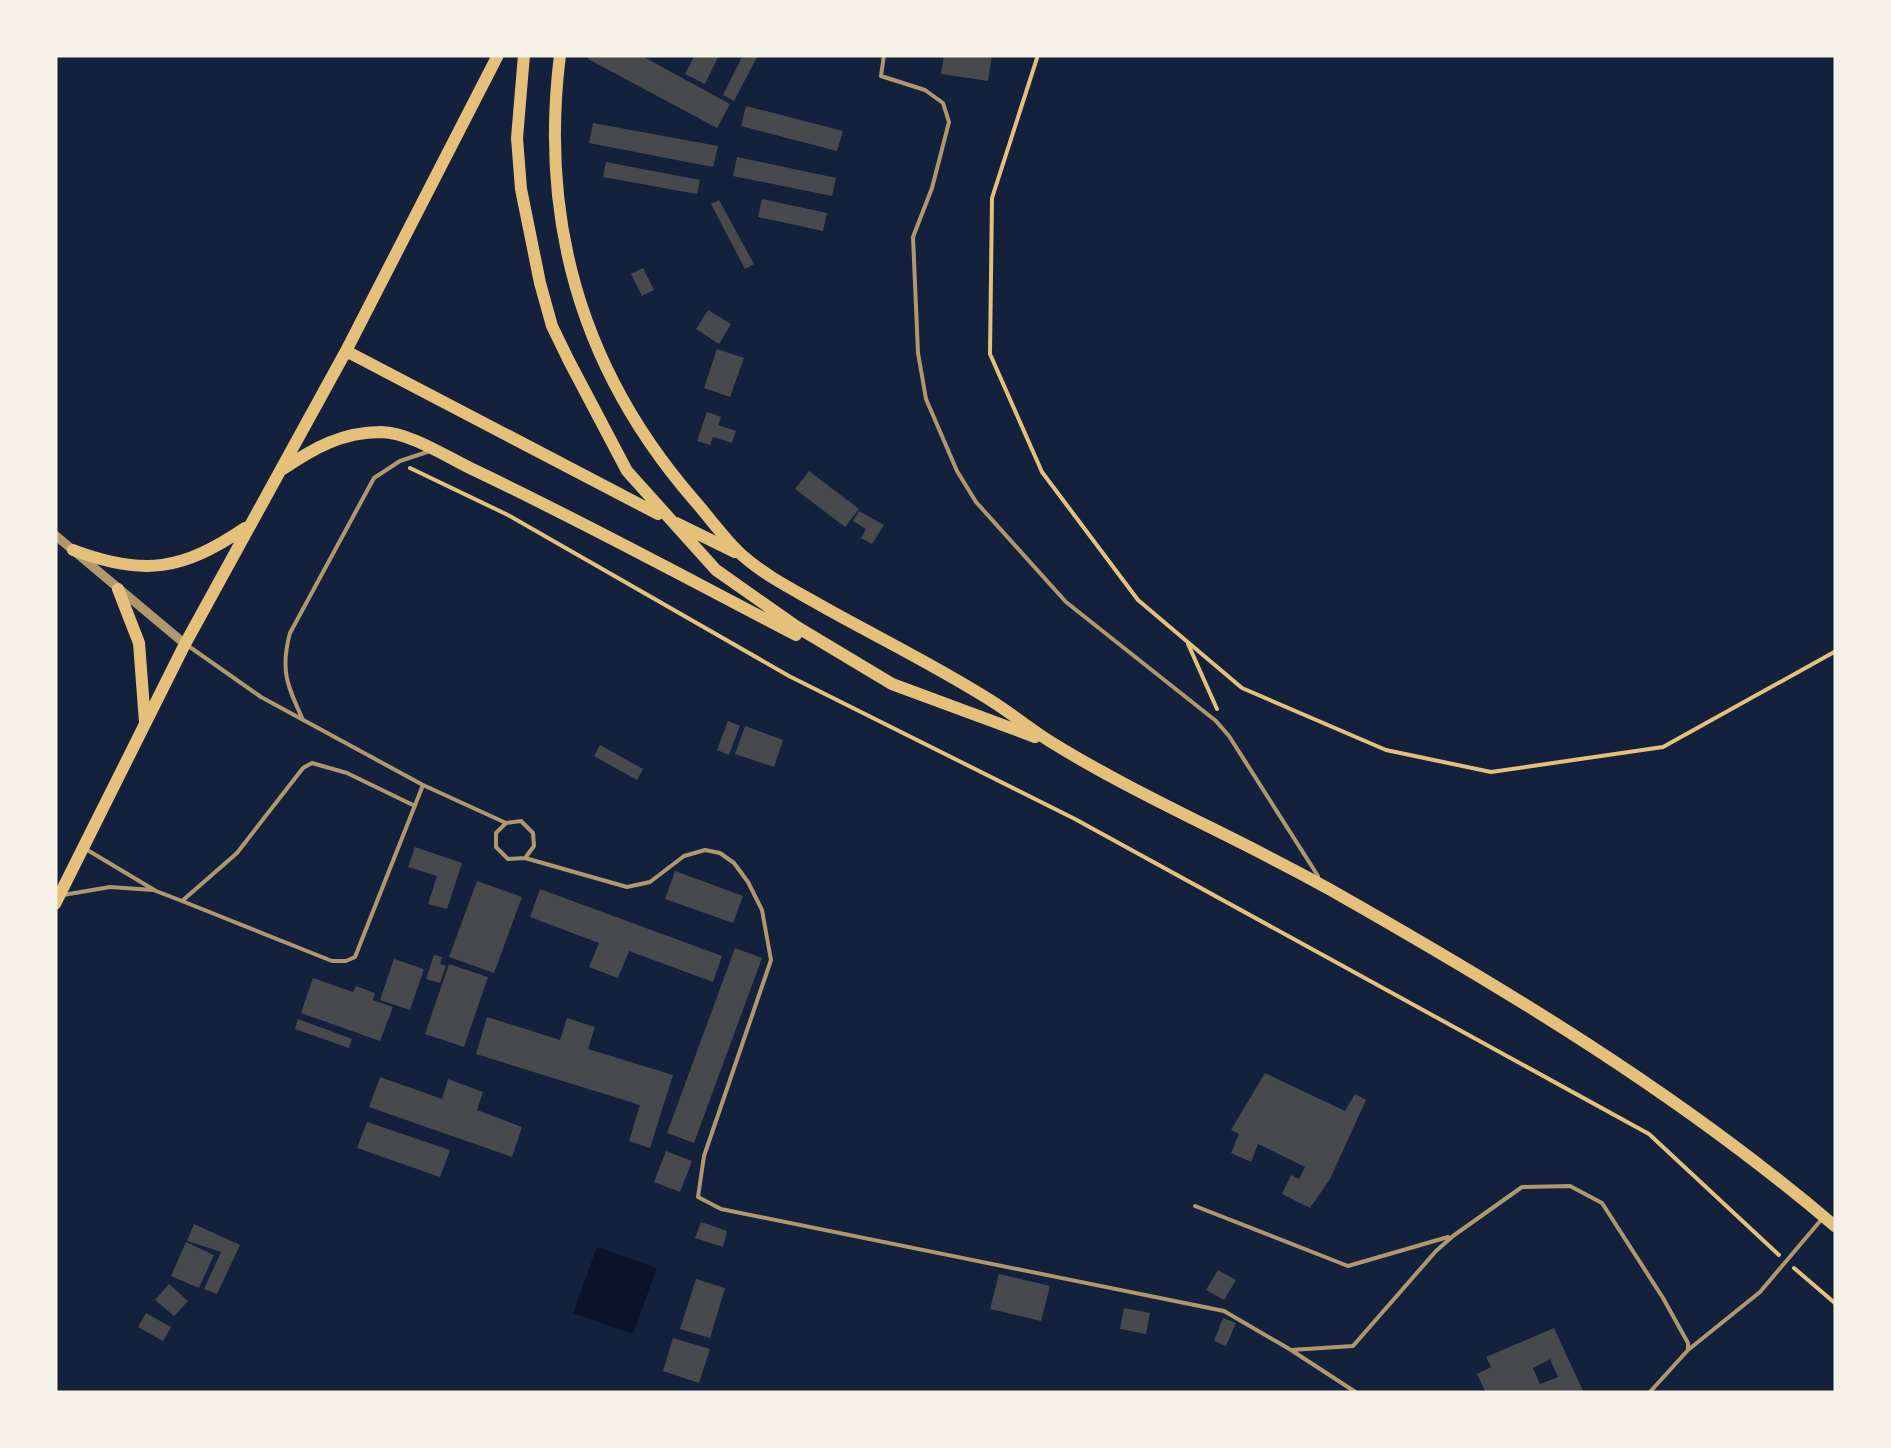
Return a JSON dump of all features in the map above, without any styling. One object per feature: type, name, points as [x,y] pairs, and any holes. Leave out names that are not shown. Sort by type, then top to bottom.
[{"type":"main road","points":[[57,900],[185,644],[346,351],[498,55]]},
{"type":"main road","points":[[524,55],[517,138],[520,189],[552,326],[627,472],[716,570],[797,627],[892,684]]},
{"type":"main road","points":[[560,55],[554,101],[555,188],[569,266],[594,343],[658,458],[742,555]]},
{"type":"main road","points":[[346,351],[742,555],[782,583],[990,700],[1052,743],[1326,888],[1612,1056],[1682,1105],[1836,1227]]},
{"type":"main road","points":[[278,472],[317,446],[359,434],[384,432],[433,450],[524,494],[892,684],[1052,743]]},
{"type":"main road","points":[[73,550],[122,564],[171,564],[208,553],[247,527]]},
{"type":"main road","points":[[118,590],[139,643],[145,724]]},
{"type":"street","points":[[55,535],[185,644]]},
{"type":"lane","points":[[884,55],[881,76],[925,90],[943,103],[949,122],[932,188],[913,237],[918,353],[926,399],[957,471],[976,502],[1066,602],[1216,721],[1326,888]]},
{"type":"lane","points":[[302,720],[284,673],[290,633],[374,478],[400,461],[433,450]]},
{"type":"lane","points":[[185,644],[260,696],[423,785],[506,822],[521,822],[533,832],[534,846],[524,858]]},
{"type":"lane","points":[[182,901],[237,853],[302,768],[312,763],[347,773],[416,806]]},
{"type":"lane","points":[[84,848],[156,891],[332,961],[346,961],[354,956],[423,785]]},
{"type":"lane","points":[[506,822],[496,833],[496,847],[508,859],[524,858],[626,887],[650,882],[684,856],[705,850],[720,853],[734,863],[748,882],[762,910],[771,960],[704,1156],[698,1197],[720,1209],[1224,1311],[1357,1393]]},
{"type":"lane","points":[[57,900],[110,886],[156,891]]},
{"type":"lane","points":[[1291,1350],[1353,1346],[1453,1236],[1522,1187],[1570,1186],[1602,1203],[1663,1298],[1688,1350]]},
{"type":"lane","points":[[1195,1206],[1348,1266],[1453,1236]]},
{"type":"lane","points":[[1649,1393],[1688,1350],[1760,1292],[1824,1216]]},
{"type":"path","points":[[1038,55],[992,198],[990,354],[1042,472],[1138,600],[1242,688],[1386,750],[1491,772],[1663,747],[1836,652]]},
{"type":"path","points":[[400,461],[508,515],[788,676],[1074,818],[1649,1134],[1836,1304]]},
{"type":"path","points":[[1187,642],[1229,736]]},
{"type":"water","points":[[597,1247],[657,1268],[633,1334],[573,1313]]},
{"type":"building","points":[[590,55],[640,55],[730,104],[717,128],[588,59]]},
{"type":"building","points":[[695,55],[719,55],[705,84],[685,74]]},
{"type":"building","points":[[743,55],[758,55],[734,101],[723,95]]},
{"type":"building","points":[[944,55],[992,55],[988,81],[941,74]]},
{"type":"building","points":[[746,106],[843,131],[837,151],[741,126]]},
{"type":"building","points":[[593,123],[718,146],[713,167],[589,143]]},
{"type":"building","points":[[737,157],[836,178],[832,196],[733,176]]},
{"type":"building","points":[[606,162],[700,180],[697,194],[603,177]]},
{"type":"building","points":[[762,199],[827,213],[823,231],[758,217]]},
{"type":"building","points":[[719,200],[754,264],[745,269],[711,204]]},
{"type":"building","points":[[643,268],[654,290],[642,296],[631,274]]},
{"type":"building","points":[[708,310],[731,324],[719,344],[696,329]]},
{"type":"building","points":[[717,349],[744,358],[730,397],[704,388]]},
{"type":"building","points":[[707,412],[721,417],[718,425],[736,431],[732,443],[713,437],[710,445],[697,441]]},
{"type":"building","points":[[809,471],[859,509],[845,527],[795,489]]},
{"type":"building","points":[[859,511],[884,525],[872,544],[861,538],[866,529],[853,521]]},
{"type":"building","points":[[728,721],[740,726],[729,755],[717,750]]},
{"type":"building","points":[[745,726],[783,740],[774,767],[735,754]]},
{"type":"building","points":[[600,745],[643,769],[637,780],[594,756]]},
{"type":"building","points":[[415,847],[462,863],[447,909],[428,904],[437,876],[408,867]]},
{"type":"building","points":[[675,871],[743,896],[733,923],[665,899]]},
{"type":"building","points":[[477,881],[522,897],[494,973],[449,957]]},
{"type":"building","points":[[540,889],[722,956],[713,982],[629,951],[618,978],[589,967],[599,943],[530,917]]},
{"type":"building","points":[[735,948],[762,958],[694,1143],[667,1133]]},
{"type":"building","points":[[434,955],[442,957],[440,964],[446,966],[440,983],[426,979]]},
{"type":"building","points":[[394,959],[424,969],[410,1010],[380,1000]]},
{"type":"building","points":[[449,964],[488,977],[464,1047],[425,1034]]},
{"type":"building","points":[[313,978],[353,992],[356,986],[375,993],[373,1000],[393,1007],[380,1041],[301,1013]]},
{"type":"building","points":[[487,1017],[560,1040],[567,1018],[595,1027],[588,1049],[673,1075],[650,1148],[629,1141],[640,1105],[476,1054]]},
{"type":"building","points":[[298,1019],[352,1039],[349,1048],[295,1029]]},
{"type":"building","points":[[1265,1073],[1345,1111],[1355,1094],[1366,1100],[1330,1179],[1310,1208],[1282,1194],[1291,1175],[1299,1179],[1305,1167],[1258,1144],[1251,1162],[1231,1153],[1239,1134],[1231,1130]]},
{"type":"building","points":[[380,1077],[442,1099],[448,1079],[483,1092],[477,1110],[522,1127],[512,1157],[369,1107]]},
{"type":"building","points":[[367,1122],[450,1150],[440,1177],[357,1148]]},
{"type":"building","points":[[666,1151],[692,1161],[680,1192],[654,1182]]},
{"type":"building","points":[[701,1222],[727,1231],[723,1247],[695,1238]]},
{"type":"building","points":[[194,1224],[240,1245],[217,1294],[204,1289],[221,1252],[187,1241]]},
{"type":"building","points":[[186,1242],[214,1255],[199,1288],[171,1276]]},
{"type":"building","points":[[1218,1270],[1236,1280],[1224,1300],[1206,1290]]},
{"type":"building","points":[[999,1274],[1050,1286],[1041,1321],[990,1309]]},
{"type":"building","points":[[696,1279],[725,1288],[710,1338],[680,1329]]},
{"type":"building","points":[[169,1284],[188,1301],[174,1316],[155,1300]]},
{"type":"building","points":[[1124,1308],[1150,1313],[1146,1334],[1120,1329]]},
{"type":"building","points":[[146,1313],[171,1327],[163,1341],[138,1327]]},
{"type":"building","points":[[1223,1318],[1236,1323],[1226,1346],[1214,1341]]},
{"type":"building","points":[[1554,1328],[1584,1393],[1486,1393],[1477,1374],[1491,1367],[1486,1357]],"holes":[[[1550,1359],[1558,1377],[1540,1384],[1533,1368]]]},
{"type":"building","points":[[673,1338],[710,1349],[699,1383],[663,1371]]}]
